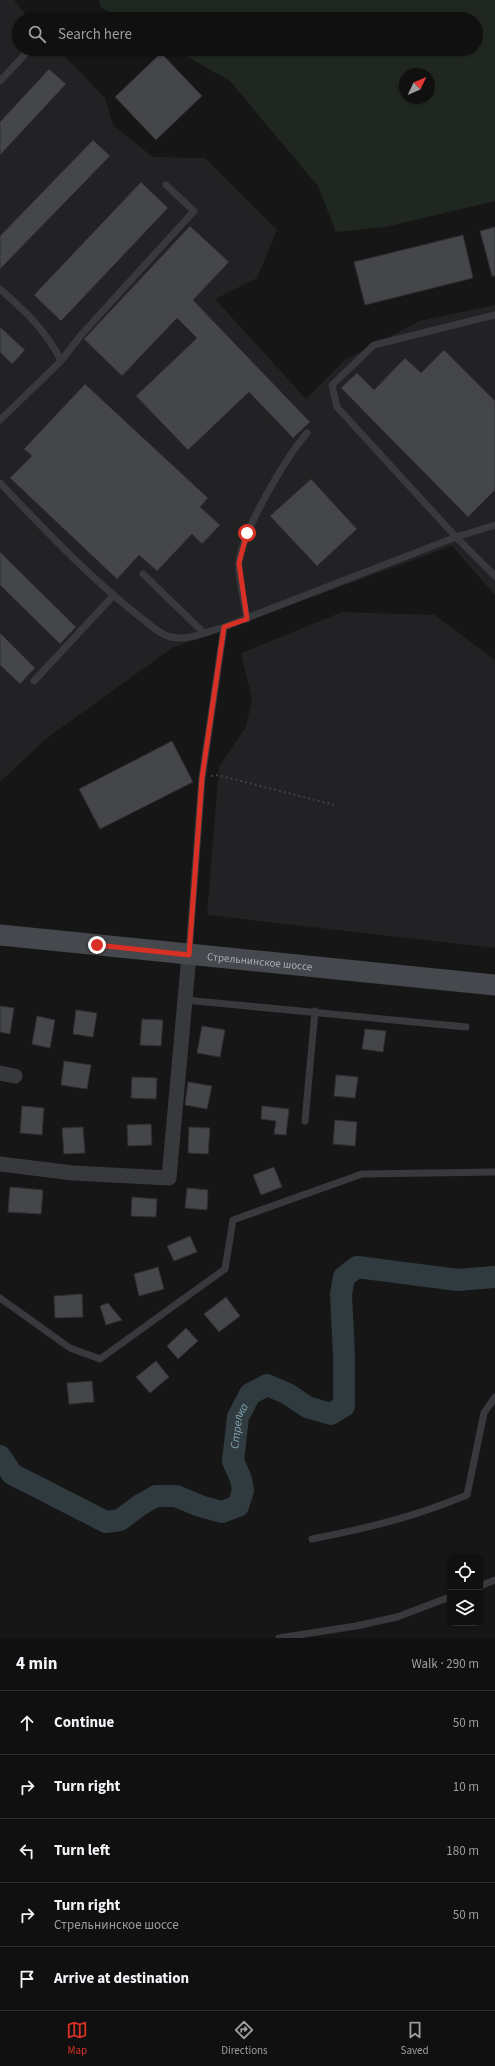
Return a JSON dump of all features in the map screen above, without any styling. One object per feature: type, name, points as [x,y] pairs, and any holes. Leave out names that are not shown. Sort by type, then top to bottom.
[{"type":"main road","name":"Стрельнинское шоссе","points":[[0,935],[495,985]]},
{"type":"street","points":[[0,1164],[73,1173],[169,1178],[189,955]]},
{"type":"street","points":[[0,1073],[15,1076]]},
{"type":"lane","points":[[0,81],[23,56]]},
{"type":"lane","points":[[0,420],[61,361],[81,335],[194,211],[166,185]]},
{"type":"lane","points":[[0,289],[32,318],[54,347],[61,361]]},
{"type":"lane","points":[[495,316],[374,345],[332,385],[337,406],[456,537],[495,576]]},
{"type":"lane","points":[[247,619],[239,563],[247,533],[295,448],[308,434]]},
{"type":"lane","points":[[0,484],[73,559],[113,596],[153,627],[169,637],[184,639],[247,619],[456,537],[495,525]]},
{"type":"lane","points":[[143,574],[204,633]]},
{"type":"lane","points":[[34,681],[113,596]]},
{"type":"lane","points":[[189,955],[202,778],[224,627]]},
{"type":"lane","points":[[185,1000],[315,1011],[466,1027]]},
{"type":"lane","points":[[305,1121],[315,1011]]},
{"type":"lane","points":[[0,1298],[70,1348],[100,1359],[226,1269],[233,1220],[362,1174],[495,1172]]},
{"type":"lane","points":[[312,1539],[368,1528],[423,1513],[467,1495],[484,1413],[495,1398]]},
{"type":"lane","points":[[483,1585],[495,1580]]},
{"type":"lane","points":[[279,1638],[356,1626],[396,1617],[447,1598]]},
{"type":"path","points":[[202,778],[218,775],[334,805]]},
{"type":"shaded area","points":[[0,0],[14,0],[23,12],[12,12],[12,56],[65,56],[105,98],[113,125],[153,157],[205,158],[277,230],[257,278],[215,299],[306,399],[345,360],[419,321],[495,305],[495,595],[452,546],[172,648],[47,738],[0,782]]},
{"type":"shaded area","points":[[99,0],[495,0],[495,201],[385,227],[336,232],[318,186],[230,81],[186,56],[483,56],[483,12],[109,12],[101,7]]},
{"type":"shaded area","points":[[342,612],[435,615],[495,660],[495,948],[207,915],[219,767],[246,727],[252,699],[241,653]]},
{"type":"building","points":[[158,56],[164,56],[202,96],[156,140],[115,97]]},
{"type":"building","points":[[49,69],[66,84],[0,155],[0,122]]},
{"type":"building","points":[[93,140],[110,156],[0,269],[0,236]]},
{"type":"building","points":[[141,182],[168,208],[61,321],[34,295]]},
{"type":"building","points":[[190,226],[229,262],[193,300],[310,422],[293,438],[249,392],[188,450],[136,396],[197,338],[177,318],[122,376],[84,339]]},
{"type":"building","points":[[495,227],[495,276],[492,276],[480,231]]},
{"type":"building","points":[[463,235],[473,278],[365,305],[354,262]]},
{"type":"building","points":[[0,327],[25,350],[12,364],[0,352]]},
{"type":"building","points":[[444,350],[495,401],[495,490],[468,517],[341,388],[357,373],[374,390],[405,358],[421,373]]},
{"type":"building","points":[[85,384],[208,498],[200,507],[220,525],[202,544],[192,534],[157,571],[139,555],[117,579],[10,478],[32,456],[24,449]]},
{"type":"building","points":[[311,479],[357,529],[317,566],[270,516]]},
{"type":"building","points":[[0,552],[76,627],[60,644],[0,585]]},
{"type":"building","points":[[0,633],[35,668],[20,684],[0,665]]},
{"type":"building","points":[[172,741],[193,782],[100,829],[79,789]]},
{"type":"building","points":[[0,1006],[14,1008],[10,1034],[0,1032]]},
{"type":"building","points":[[76,1010],[97,1013],[93,1037],[73,1034]]},
{"type":"building","points":[[37,1016],[55,1020],[50,1048],[32,1044]]},
{"type":"building","points":[[142,1019],[163,1020],[161,1046],[140,1045]]},
{"type":"building","points":[[202,1026],[225,1030],[220,1057],[197,1053]]},
{"type":"building","points":[[365,1029],[386,1031],[383,1052],[362,1049]]},
{"type":"building","points":[[64,1061],[91,1065],[87,1089],[61,1085]]},
{"type":"building","points":[[336,1075],[358,1077],[355,1098],[334,1096]]},
{"type":"building","points":[[132,1077],[157,1078],[156,1099],[131,1098]]},
{"type":"building","points":[[188,1082],[212,1086],[207,1109],[185,1105]]},
{"type":"building","points":[[22,1106],[44,1108],[42,1135],[20,1133]]},
{"type":"building","points":[[262,1106],[289,1109],[286,1135],[274,1134],[276,1121],[261,1119]]},
{"type":"building","points":[[335,1120],[357,1122],[355,1146],[333,1144]]},
{"type":"building","points":[[151,1124],[152,1145],[128,1146],[127,1125]]},
{"type":"building","points":[[83,1127],[85,1153],[64,1154],[62,1128]]},
{"type":"building","points":[[189,1127],[210,1128],[208,1154],[188,1153]]},
{"type":"building","points":[[274,1167],[282,1187],[261,1195],[253,1175]]},
{"type":"building","points":[[10,1187],[43,1190],[41,1214],[8,1212]]},
{"type":"building","points":[[187,1188],[208,1190],[207,1210],[185,1208]]},
{"type":"building","points":[[132,1197],[157,1199],[156,1217],[131,1216]]},
{"type":"building","points":[[190,1236],[197,1252],[174,1261],[167,1246]]},
{"type":"building","points":[[158,1267],[164,1289],[139,1296],[134,1274]]},
{"type":"building","points":[[82,1294],[83,1317],[55,1318],[54,1296]]},
{"type":"building","points":[[226,1297],[240,1316],[219,1332],[204,1314]]},
{"type":"building","points":[[108,1303],[122,1320],[106,1325],[100,1306]]},
{"type":"building","points":[[186,1328],[198,1341],[178,1359],[167,1346]]},
{"type":"building","points":[[156,1361],[169,1377],[150,1393],[136,1377]]},
{"type":"building","points":[[92,1381],[94,1402],[69,1404],[67,1383]]},
{"type":"waterway","name":"Стрелка","points":[[0,1456],[12,1474],[106,1522],[120,1520],[140,1505],[156,1496],[176,1496],[200,1506],[222,1512],[238,1506],[243,1491],[241,1479],[233,1461],[238,1417],[250,1394],[267,1385],[288,1394],[307,1407],[331,1414],[344,1406],[344,1355],[341,1294],[344,1277],[357,1267],[458,1280],[495,1277]]},
{"type":"route","points":[[97,945],[189,955],[202,778],[224,627],[247,619],[239,563],[247,533]]}]
